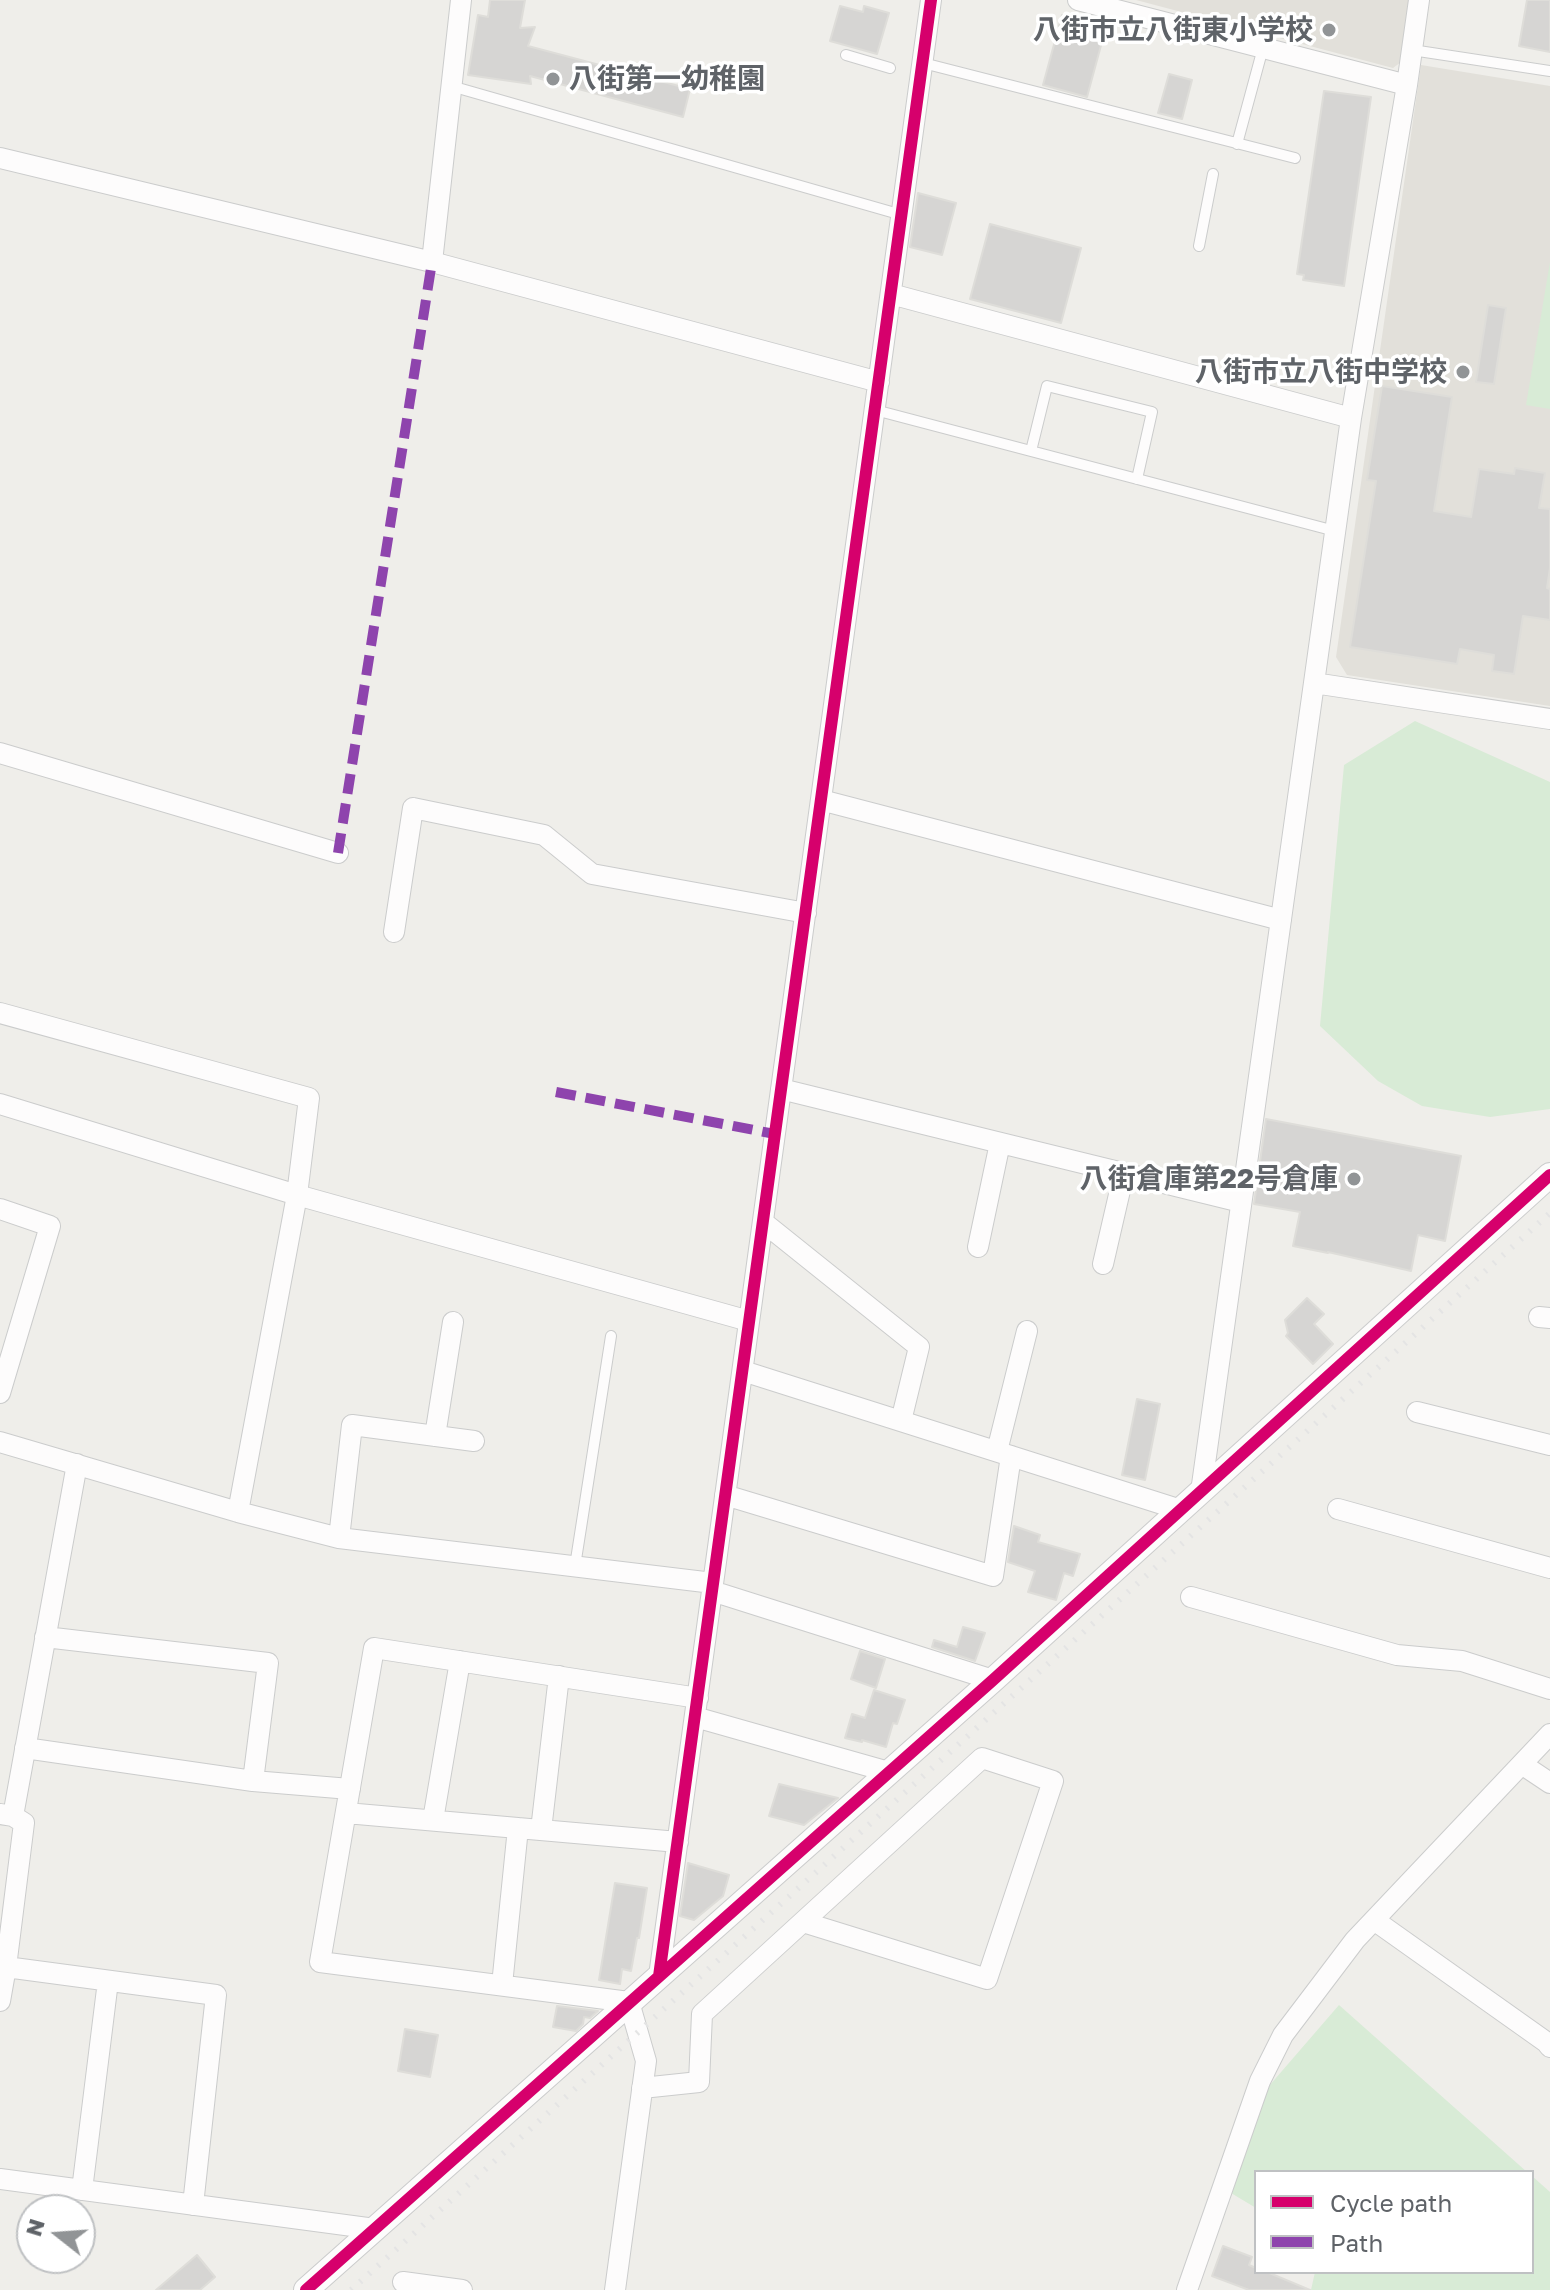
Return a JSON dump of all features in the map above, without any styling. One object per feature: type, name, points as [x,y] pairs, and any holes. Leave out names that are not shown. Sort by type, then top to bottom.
[{"type":"street","points":[[432,262],[461,0]]},
{"type":"street","points":[[1078,0],[1104,3],[1407,85]]},
{"type":"street","points":[[1201,1492],[1351,418],[1419,0]]},
{"type":"street","points":[[659,1976],[923,63],[929,1]]},
{"type":"street","points":[[0,158],[432,262],[879,382]]},
{"type":"street","points":[[891,294],[1351,418]]},
{"type":"street","points":[[1314,683],[1550,719]]},
{"type":"street","points":[[0,753],[338,853]]},
{"type":"street","points":[[821,800],[1281,920]]},
{"type":"street","points":[[394,932],[413,808],[544,835],[592,874],[806,913]]},
{"type":"street","points":[[0,1013],[309,1098],[297,1195],[238,1512]]},
{"type":"street","points":[[781,1089],[1241,1202]]},
{"type":"street","points":[[0,1104],[297,1195],[749,1321]]},
{"type":"street","points":[[978,1247],[1000,1143]]},
{"type":"street","points":[[1103,1264],[1124,1173]]},
{"type":"street","points":[[306,2290],[993,1680],[1550,1175]]},
{"type":"street","points":[[0,1209],[50,1226],[0,1393]]},
{"type":"street","points":[[763,1222],[919,1347],[901,1421]]},
{"type":"street","points":[[435,1436],[453,1322]]},
{"type":"street","points":[[725,1495],[993,1576],[1004,1454],[1027,1331]]},
{"type":"street","points":[[743,1371],[1181,1510]]},
{"type":"street","points":[[1417,1412],[1550,1445]]},
{"type":"street","points":[[339,1538],[352,1425],[474,1441]]},
{"type":"street","points":[[0,1442],[238,1512],[339,1538],[575,1566],[713,1587],[993,1680]]},
{"type":"street","points":[[0,2001],[24,1823],[6,1815],[25,1748],[77,1464]]},
{"type":"street","points":[[1338,1509],[1550,1568]]},
{"type":"street","points":[[1191,1597],[1397,1655],[1462,1661],[1550,1689]]},
{"type":"street","points":[[45,1637],[268,1663],[253,1781]]},
{"type":"street","points":[[629,2002],[320,1962],[374,1648],[559,1676],[696,1708],[889,1772]]},
{"type":"street","points":[[433,1820],[460,1661]]},
{"type":"street","points":[[541,1830],[559,1676]]},
{"type":"street","points":[[1187,2290],[1260,2081],[1283,2035],[1355,1940],[1550,1734]]},
{"type":"street","points":[[25,1748],[253,1781],[350,1789]]},
{"type":"street","points":[[642,2088],[699,2082],[702,2014],[982,1758],[1053,1781],[987,1979],[803,1922]]},
{"type":"street","points":[[1523,1765],[1550,1783]]},
{"type":"street","points":[[346,1813],[678,1842]]},
{"type":"street","points":[[502,1985],[518,1828]]},
{"type":"street","points":[[1374,1920],[1550,2047]]},
{"type":"street","points":[[6,1967],[216,1995],[193,2205]]},
{"type":"street","points":[[82,2190],[108,1981]]},
{"type":"street","points":[[615,2290],[646,2061],[629,2002]]},
{"type":"street","points":[[0,2179],[375,2229]]},
{"type":"street","points":[[403,2282],[462,2290]]},
{"type":"lane","points":[[1237,144],[1263,48]]},
{"type":"lane","points":[[1412,50],[1550,71]]},
{"type":"lane","points":[[846,55],[890,68]]},
{"type":"lane","points":[[923,63],[1295,158]]},
{"type":"lane","points":[[451,86],[902,215]]},
{"type":"lane","points":[[1199,246],[1213,174]]},
{"type":"lane","points":[[1031,451],[1047,386],[1152,412],[1137,479]]},
{"type":"lane","points":[[875,410],[1335,531]]},
{"type":"lane","points":[[575,1566],[611,1336]]},
{"type":"shaded area","name":"八街市立八街東小学校","points":[[1136,0],[1413,0],[1405,59],[1393,68]]},
{"type":"shaded area","name":"八街市立八街中学校","points":[[1421,65],[1550,86],[1550,706],[1347,675],[1336,657]]},
{"type":"green space","points":[[1550,262],[1550,409],[1526,405]]},
{"type":"green space","points":[[1415,721],[1550,782],[1550,1109],[1490,1117],[1422,1106],[1378,1081],[1320,1026],[1344,765]]},
{"type":"green space","points":[[1339,2005],[1525,2170],[1254,2170],[1254,2207],[1231,2193],[1269,2086]]},
{"type":"green space","points":[[1534,2178],[1550,2192],[1550,2290],[1311,2290],[1315,2274],[1534,2274]]},
{"type":"building","points":[[490,0],[525,0],[520,28],[535,27],[528,46],[690,89],[683,117],[530,76],[531,84],[468,75],[478,15],[488,17]]},
{"type":"building","points":[[1527,0],[1550,0],[1550,52],[1519,46]]},
{"type":"building","points":[[840,6],[863,12],[864,6],[889,13],[877,54],[830,41]]},
{"type":"building","points":[[1062,15],[1106,27],[1087,97],[1043,85]]},
{"type":"building","points":[[1169,74],[1192,80],[1182,119],[1158,113]]},
{"type":"building","points":[[1324,91],[1371,97],[1344,286],[1303,280],[1304,275],[1297,274]]},
{"type":"building","points":[[918,193],[956,203],[942,255],[910,247]]},
{"type":"building","points":[[990,224],[1081,248],[1061,323],[970,299]]},
{"type":"building","points":[[1488,305],[1506,308],[1494,384],[1476,382]]},
{"type":"building","points":[[1382,386],[1452,397],[1434,511],[1471,517],[1479,469],[1514,474],[1515,468],[1545,473],[1539,508],[1550,509],[1547,588],[1550,589],[1550,620],[1523,616],[1514,674],[1492,671],[1494,655],[1460,649],[1457,664],[1350,647],[1376,481],[1367,480]]},
{"type":"building","name":"八街倉庫第22号倉庫","points":[[1266,1119],[1461,1156],[1445,1241],[1418,1235],[1411,1271],[1293,1246],[1300,1212],[1254,1204]]},
{"type":"building","points":[[1307,1298],[1324,1314],[1314,1324],[1333,1344],[1313,1364],[1286,1336],[1285,1320]]},
{"type":"building","points":[[1137,1399],[1160,1404],[1145,1480],[1122,1475]]},
{"type":"building","points":[[1014,1526],[1040,1535],[1038,1542],[1080,1554],[1073,1576],[1064,1573],[1056,1600],[1028,1592],[1035,1571],[1008,1562]]},
{"type":"building","points":[[963,1627],[985,1633],[975,1661],[932,1647],[934,1640],[957,1647]]},
{"type":"building","points":[[860,1651],[885,1659],[876,1688],[851,1679]]},
{"type":"building","points":[[874,1690],[905,1700],[897,1724],[893,1723],[886,1747],[845,1738],[852,1714],[865,1718]]},
{"type":"building","points":[[779,1784],[838,1798],[804,1825],[769,1816]]},
{"type":"building","points":[[688,1863],[729,1875],[723,1896],[694,1920],[680,1916]]},
{"type":"building","points":[[615,1883],[647,1888],[631,1971],[622,1969],[620,1984],[599,1980]]},
{"type":"building","points":[[557,2006],[598,2011],[590,2018],[584,2017],[583,2024],[576,2031],[553,2027]]},
{"type":"building","points":[[405,2029],[438,2035],[430,2077],[398,2071]]},
{"type":"building","points":[[1223,2246],[1252,2257],[1249,2265],[1254,2267],[1254,2274],[1272,2274],[1310,2290],[1249,2290],[1212,2276]]},
{"type":"building","points":[[197,2255],[215,2277],[200,2290],[156,2290]]},
{"type":"railway","points":[[351,2290],[1550,1213]]},
{"type":"marked path","points":[[338,853],[432,262]]},
{"type":"marked path","points":[[556,1092],[775,1134]]},
{"type":"cycle path","points":[[659,1976],[931,0]]},
{"type":"cycle path","points":[[306,2290],[993,1680],[1550,1175]]},
{"type":"place","name":"八街市立八街東小学校","points":[[1329,30]]},
{"type":"place","name":"八街第一幼稚園","points":[[553,79]]},
{"type":"place","name":"八街市立八街中学校","points":[[1463,372]]},
{"type":"place","name":"八街倉庫第22号倉庫","points":[[1354,1179]]}]
